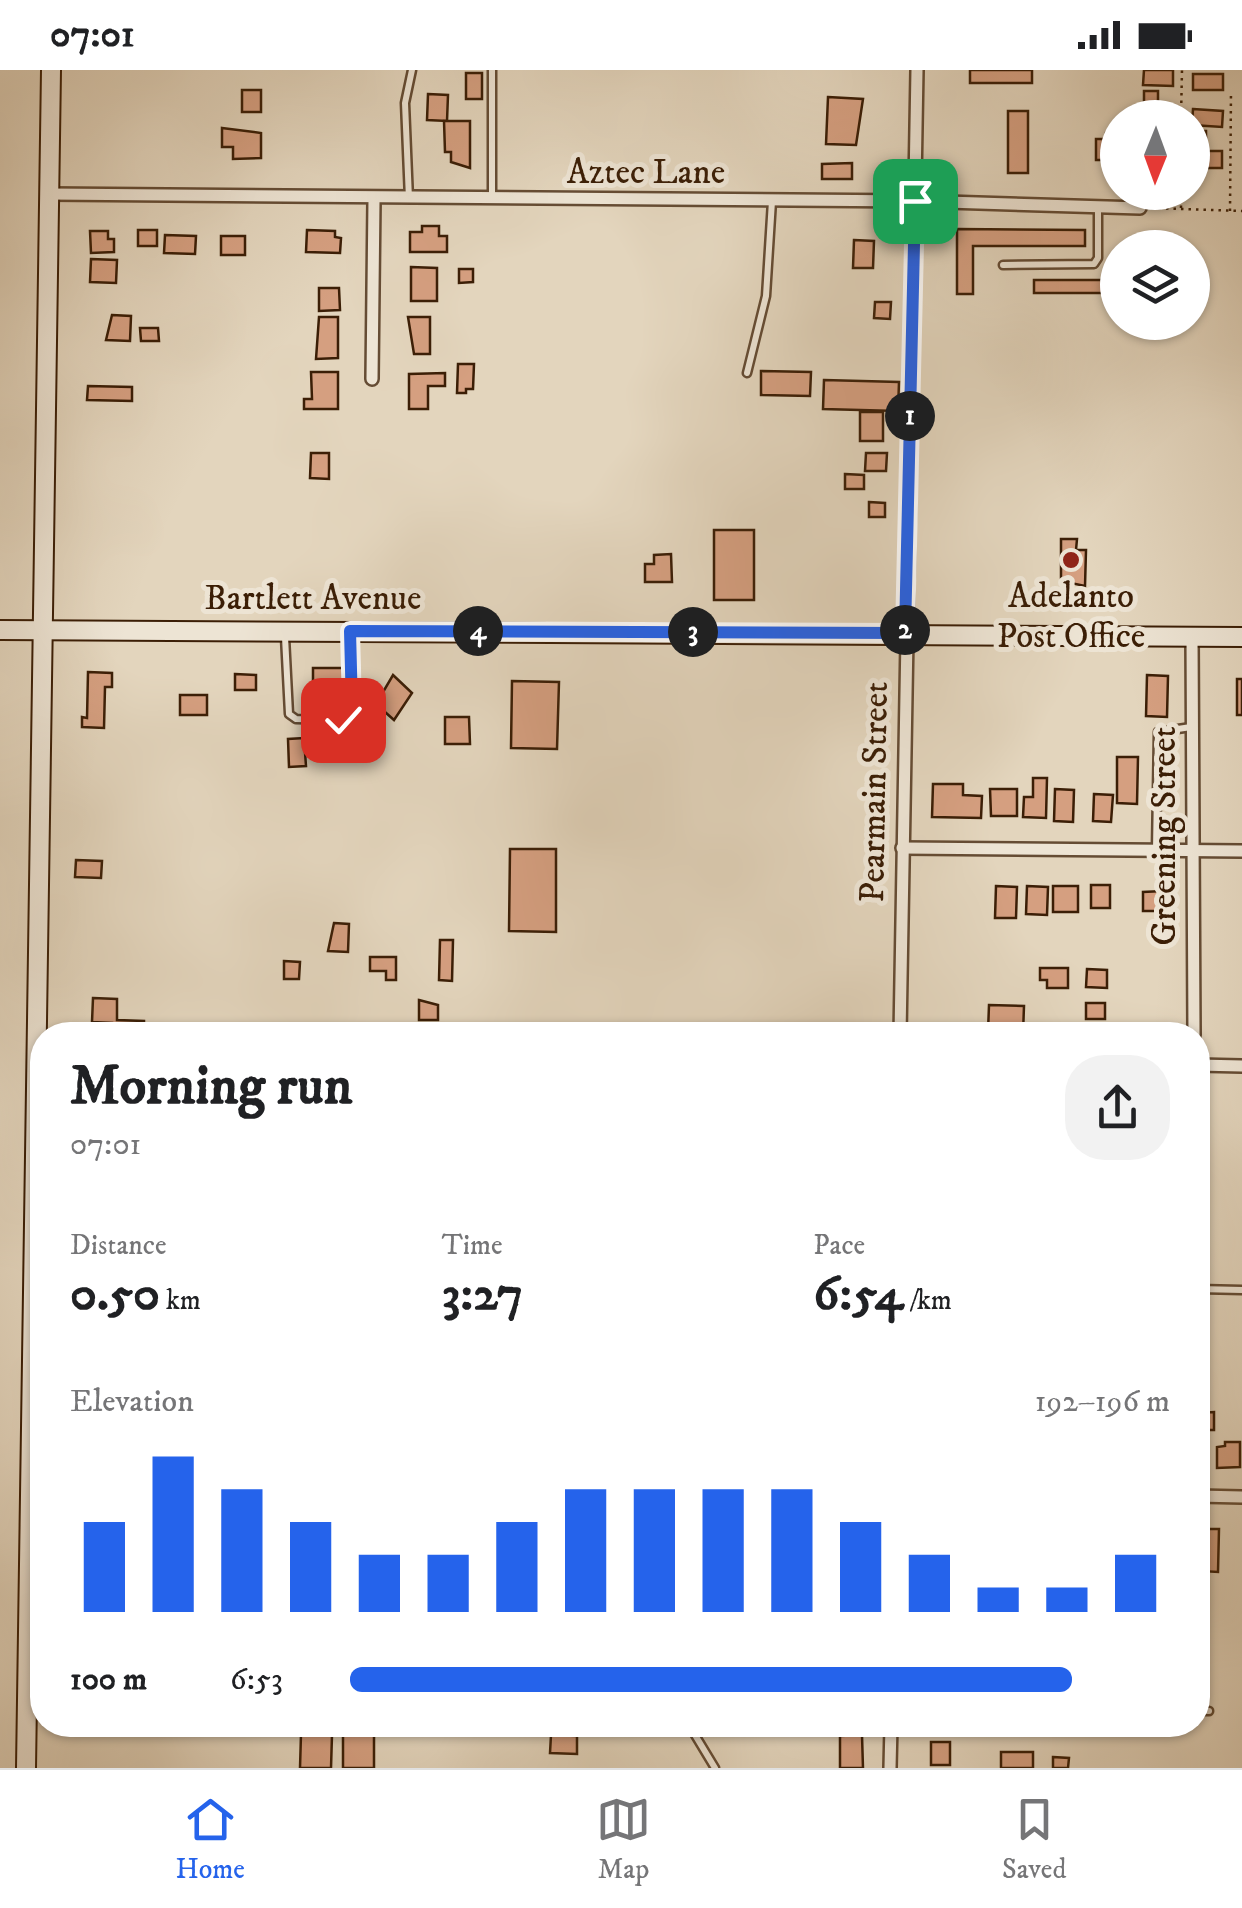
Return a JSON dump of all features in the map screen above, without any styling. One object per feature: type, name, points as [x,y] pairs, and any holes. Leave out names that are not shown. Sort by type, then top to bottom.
[{"type":"street","points":[[40,1022],[51,70]]},
{"type":"street","name":"Pearmain Street","points":[[900,1022],[917,70]]},
{"type":"street","name":"Aztec Lane","points":[[49,194],[374,200],[915,201],[1098,207]]},
{"type":"street","points":[[372,379],[374,200]]},
{"type":"street","name":"Bartlett Avenue","points":[[0,630],[1242,637]]},
{"type":"street","name":"Greening Street","points":[[1192,636],[1194,1022]]},
{"type":"street","points":[[902,848],[1242,851]]},
{"type":"street","points":[[1210,1065],[1242,1066]]},
{"type":"street","points":[[1210,1496],[1242,1496]]},
{"type":"street","points":[[26,1768],[32,1737]]},
{"type":"street","points":[[890,1768],[891,1737]]},
{"type":"lane","points":[[409,200],[406,104],[412,70]]},
{"type":"lane","points":[[492,70],[492,200]]},
{"type":"lane","points":[[747,373],[766,296],[772,201]]},
{"type":"lane","points":[[1003,264],[1094,264],[1098,258],[1098,207]]},
{"type":"lane","points":[[285,630],[289,714],[296,719],[328,720],[343,720],[352,708],[350,631]]},
{"type":"lane","points":[[1156,850],[1158,732],[1192,727]]},
{"type":"lane","points":[[1210,1289],[1242,1290]]},
{"type":"lane","points":[[696,1737],[715,1768]]},
{"type":"path","points":[[1181,100],[1182,70]]},
{"type":"path","points":[[1230,211],[1231,91]]},
{"type":"path","points":[[1206,210],[1242,211]]},
{"type":"building","points":[[970,70],[1032,70],[1032,83],[970,83]]},
{"type":"building","points":[[1144,70],[1173,70],[1173,86],[1143,85]]},
{"type":"building","points":[[466,73],[482,73],[482,99],[466,99]]},
{"type":"building","points":[[1193,74],[1223,74],[1223,90],[1193,90]]},
{"type":"building","points":[[242,90],[261,90],[261,112],[242,112]]},
{"type":"building","points":[[1144,91],[1158,91],[1158,100],[1144,100]]},
{"type":"building","points":[[428,94],[448,95],[447,121],[427,120]]},
{"type":"building","points":[[828,97],[863,99],[856,145],[826,144]]},
{"type":"building","points":[[1210,110],[1223,111],[1222,127],[1210,126]]},
{"type":"building","points":[[1008,111],[1028,111],[1028,173],[1008,173]]},
{"type":"building","points":[[444,121],[470,121],[470,168],[451,162],[451,152],[445,152]]},
{"type":"building","points":[[222,128],[261,133],[261,158],[233,159],[233,147],[222,147]]},
{"type":"building","points":[[1096,139],[1100,139],[1100,160],[1096,160]]},
{"type":"building","points":[[1210,151],[1222,151],[1222,168],[1210,168]]},
{"type":"building","points":[[852,163],[852,179],[822,179],[822,164]]},
{"type":"building","points":[[422,226],[439,226],[439,236],[447,236],[447,252],[410,252],[410,232],[422,232]]},
{"type":"building","points":[[957,229],[1085,230],[1085,246],[973,246],[973,294],[957,294]]},
{"type":"building","points":[[138,230],[157,230],[157,246],[138,246]]},
{"type":"building","points":[[307,230],[335,231],[335,237],[341,238],[340,253],[306,252]]},
{"type":"building","points":[[90,231],[108,231],[108,239],[114,239],[114,252],[91,253]]},
{"type":"building","points":[[165,235],[196,236],[195,254],[164,253]]},
{"type":"building","points":[[221,236],[245,236],[245,255],[221,255]]},
{"type":"building","points":[[854,240],[874,241],[873,268],[853,268]]},
{"type":"building","points":[[91,259],[117,260],[116,283],[90,282]]},
{"type":"building","points":[[411,267],[437,268],[437,301],[411,301]]},
{"type":"building","points":[[459,269],[473,269],[473,282],[459,283]]},
{"type":"building","points":[[1034,280],[1100,280],[1100,293],[1034,293]]},
{"type":"building","points":[[319,288],[339,288],[340,310],[319,311]]},
{"type":"building","points":[[875,302],[891,302],[890,319],[874,318]]},
{"type":"building","points":[[112,315],[131,316],[130,341],[106,340]]},
{"type":"building","points":[[319,317],[338,317],[338,358],[316,359]]},
{"type":"building","points":[[408,317],[430,317],[430,354],[414,354]]},
{"type":"building","points":[[140,328],[158,328],[159,341],[141,341]]},
{"type":"building","points":[[458,364],[474,364],[473,389],[466,389],[466,393],[457,393]]},
{"type":"building","points":[[761,371],[811,372],[810,396],[761,395]]},
{"type":"building","points":[[311,372],[338,372],[338,409],[304,409],[304,399],[312,399]]},
{"type":"building","points":[[445,373],[445,386],[428,386],[428,409],[409,409],[409,374]]},
{"type":"building","points":[[824,380],[899,382],[898,411],[823,409]]},
{"type":"building","points":[[88,386],[132,387],[132,401],[87,400]]},
{"type":"building","points":[[860,412],[883,412],[883,441],[860,441]]},
{"type":"building","points":[[311,453],[329,453],[329,479],[310,478]]},
{"type":"building","points":[[866,453],[887,453],[886,471],[865,471]]},
{"type":"building","points":[[845,474],[864,475],[864,489],[845,489]]},
{"type":"building","points":[[869,502],[885,503],[885,517],[869,517]]},
{"type":"building","points":[[714,530],[754,530],[754,600],[714,600]]},
{"type":"building","points":[[1061,539],[1077,539],[1076,550],[1086,550],[1085,586],[1061,581]]},
{"type":"building","points":[[671,554],[672,582],[645,582],[645,564],[654,564],[654,555]]},
{"type":"building","points":[[313,668],[343,668],[343,705],[313,705]]},
{"type":"building","points":[[88,672],[112,673],[112,687],[105,687],[104,728],[82,727],[82,717],[87,718]]},
{"type":"building","points":[[235,674],[256,675],[256,690],[235,690]]},
{"type":"building","points":[[393,675],[412,693],[394,720],[376,704]]},
{"type":"building","points":[[1147,675],[1168,676],[1167,717],[1146,716]]},
{"type":"building","points":[[1237,679],[1242,679],[1242,715],[1237,715]]},
{"type":"building","points":[[512,681],[559,682],[557,749],[511,748]]},
{"type":"building","points":[[180,695],[207,695],[207,715],[180,715]]},
{"type":"building","points":[[445,717],[469,717],[470,744],[445,744]]},
{"type":"building","points":[[304,738],[306,766],[289,767],[288,739]]},
{"type":"building","points":[[1117,757],[1138,757],[1137,804],[1117,803]]},
{"type":"building","points":[[1033,778],[1047,778],[1046,818],[1023,817],[1024,797],[1033,797]]},
{"type":"building","points":[[933,784],[963,784],[963,795],[982,796],[981,818],[932,817]]},
{"type":"building","points":[[990,789],[1017,789],[1017,816],[991,816]]},
{"type":"building","points":[[1055,789],[1074,790],[1073,822],[1054,821]]},
{"type":"building","points":[[1094,794],[1113,795],[1111,822],[1093,821]]},
{"type":"building","points":[[510,849],[556,849],[556,932],[509,931]]},
{"type":"building","points":[[76,860],[102,861],[101,878],[75,877]]},
{"type":"building","points":[[1091,885],[1110,885],[1110,908],[1091,908]]},
{"type":"building","points":[[996,886],[1017,887],[1016,918],[995,918]]},
{"type":"building","points":[[1027,886],[1048,887],[1047,915],[1026,914]]},
{"type":"building","points":[[1053,886],[1078,886],[1078,912],[1053,912]]},
{"type":"building","points":[[1163,891],[1163,911],[1143,911],[1143,892]]},
{"type":"building","points":[[334,923],[349,924],[348,952],[328,951]]},
{"type":"building","points":[[440,940],[453,940],[452,981],[439,980]]},
{"type":"building","points":[[370,957],[396,957],[396,980],[386,980],[386,971],[370,971]]},
{"type":"building","points":[[284,961],[300,962],[299,979],[284,979]]},
{"type":"building","points":[[1040,968],[1068,968],[1068,988],[1047,988],[1047,980],[1040,980]]},
{"type":"building","points":[[1087,969],[1107,970],[1107,988],[1086,987]]},
{"type":"building","points":[[93,998],[117,999],[117,1020],[144,1021],[144,1022],[92,1022]]},
{"type":"building","points":[[419,1000],[438,1005],[438,1020],[419,1020]]},
{"type":"building","points":[[1086,1003],[1105,1003],[1105,1019],[1086,1019]]},
{"type":"building","points":[[989,1005],[1024,1006],[1023,1022],[988,1022]]},
{"type":"building","points":[[1210,1412],[1214,1412],[1214,1430],[1210,1430]]},
{"type":"building","points":[[1225,1442],[1240,1442],[1240,1467],[1217,1468],[1217,1447],[1225,1446]]},
{"type":"building","points":[[1210,1529],[1219,1529],[1218,1572],[1210,1572]]},
{"type":"building","points":[[301,1737],[332,1737],[331,1768],[300,1768]]},
{"type":"building","points":[[343,1737],[374,1737],[374,1768],[343,1768]]},
{"type":"building","points":[[551,1737],[577,1737],[577,1754],[550,1753]]},
{"type":"building","points":[[840,1737],[862,1737],[863,1768],[840,1768]]},
{"type":"building","points":[[931,1742],[950,1742],[950,1765],[931,1765]]},
{"type":"building","points":[[1001,1752],[1033,1752],[1033,1768],[1001,1768]]},
{"type":"building","points":[[1053,1757],[1069,1758],[1068,1768],[1053,1768]]},
{"type":"place","name":"Adelanto Post Office","points":[[1071,560]]},
{"type":"route","points":[[343,720],[352,708],[350,631],[905,633],[915,201]]}]
